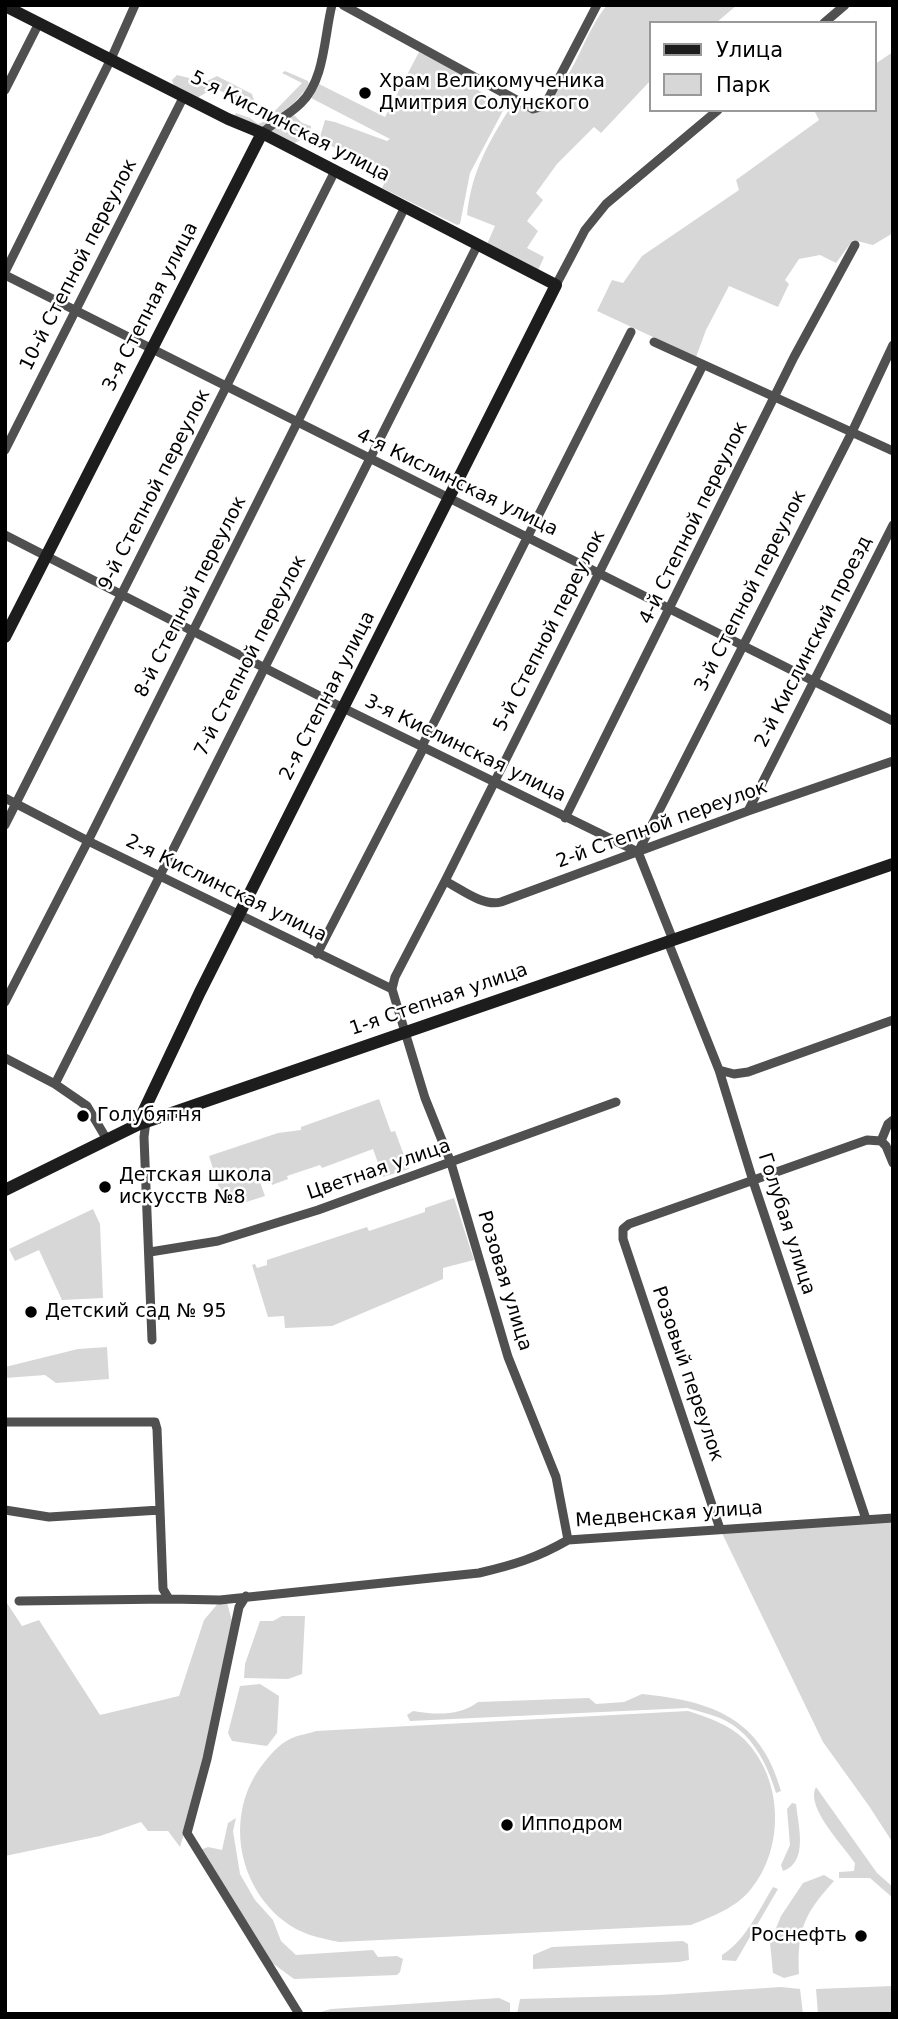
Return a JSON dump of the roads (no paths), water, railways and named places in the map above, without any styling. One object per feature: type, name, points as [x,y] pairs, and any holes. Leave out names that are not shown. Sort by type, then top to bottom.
[{"type":"street","points":[[5,273],[135,5]]},
{"type":"street","name":"3-я Степная улица","points":[[5,637],[262,133],[303,102],[312,90],[318,75],[332,5]]},
{"type":"street","points":[[343,5],[523,105],[533,108],[541,107],[562,74],[597,5]]},
{"type":"street","points":[[826,21],[845,5]]},
{"type":"street","name":"5-я Кислинская улица","points":[[5,6],[262,133],[556,285]]},
{"type":"street","points":[[5,90],[39,23]]},
{"type":"street","name":"10-й Степной переулок","points":[[5,450],[184,96]]},
{"type":"street","points":[[556,285],[585,230],[606,204],[716,112]]},
{"type":"street","name":"9-й Степной переулок","points":[[5,825],[335,171]]},
{"type":"street","name":"8-й Степной переулок","points":[[5,1002],[89,842],[405,207]]},
{"type":"street","name":"7-й Степной переулок","points":[[55,1084],[478,244]]},
{"type":"street","name":"4-й Степной переулок","points":[[565,818],[794,357],[855,245]]},
{"type":"street","name":"4-я Кислинская улица","points":[[5,273],[298,424],[893,721]]},
{"type":"street","name":"2-я Степная улица","points":[[141,1123],[239,916],[556,285]]},
{"type":"street","points":[[317,954],[631,332]]},
{"type":"street","points":[[654,342],[893,451]]},
{"type":"street","name":"3-й Степной переулок","points":[[638,852],[852,432],[893,345]]},
{"type":"street","name":"5-й Степной переулок","points":[[391,989],[703,365]]},
{"type":"street","name":"2-й Кислинский проезд","points":[[748,811],[893,525]]},
{"type":"street","name":"3-я Кислинская улица","points":[[5,535],[343,708],[638,852]]},
{"type":"street","name":"2-й Степной переулок","points":[[445,881],[494,904],[893,761]]},
{"type":"street","name":"2-я Кислинская улица","points":[[5,798],[89,842],[391,989]]},
{"type":"street","points":[[638,852],[671,941]]},
{"type":"street","name":"1-я Степная улица","points":[[5,1190],[141,1123],[893,863]]},
{"type":"street","name":"Голубая улица","points":[[671,941],[719,1070],[753,1181],[866,1520]]},
{"type":"street","points":[[391,989],[406,1032]]},
{"type":"street","points":[[719,1070],[734,1074],[747,1072],[893,1020]]},
{"type":"street","name":"Розовая улица","points":[[406,1032],[425,1098],[451,1163],[508,1357],[556,1476],[568,1540]]},
{"type":"street","points":[[5,1058],[55,1084],[87,1106],[106,1138]]},
{"type":"street","name":"Цветная улица","points":[[150,1252],[218,1241],[318,1210],[616,1102]]},
{"type":"street","points":[[881,1142],[888,1124],[893,1120]]},
{"type":"street","points":[[141,1123],[150,1252],[152,1340]]},
{"type":"street","points":[[753,1181],[867,1140],[881,1142],[886,1146],[893,1163]]},
{"type":"street","name":"Розовый переулок","points":[[720,1529],[623,1239],[623,1229],[629,1224],[753,1181]]},
{"type":"street","points":[[5,1422],[155,1422],[163,1589],[169,1599]]},
{"type":"street","points":[[5,1510],[49,1517],[160,1510]]},
{"type":"street","name":"Медвенская улица","points":[[19,1601],[220,1601],[246,1596],[479,1573],[531,1560],[568,1540],[893,1518]]},
{"type":"street","points":[[246,1596],[239,1607],[207,1759],[187,1833],[299,2014]]},
{"type":"place","name":"Храм Великомученика Дмитрия Солунского","points":[[365,93]]},
{"type":"place","name":"Голубятня","points":[[83,1116]]},
{"type":"place","name":"Детская школа искусств №8","points":[[105,1187]]},
{"type":"place","name":"Детский сад № 95","points":[[31,1312]]},
{"type":"place","name":"Ипподром","points":[[507,1825]]},
{"type":"place","name":"Роснефть","points":[[861,1936]]}]
